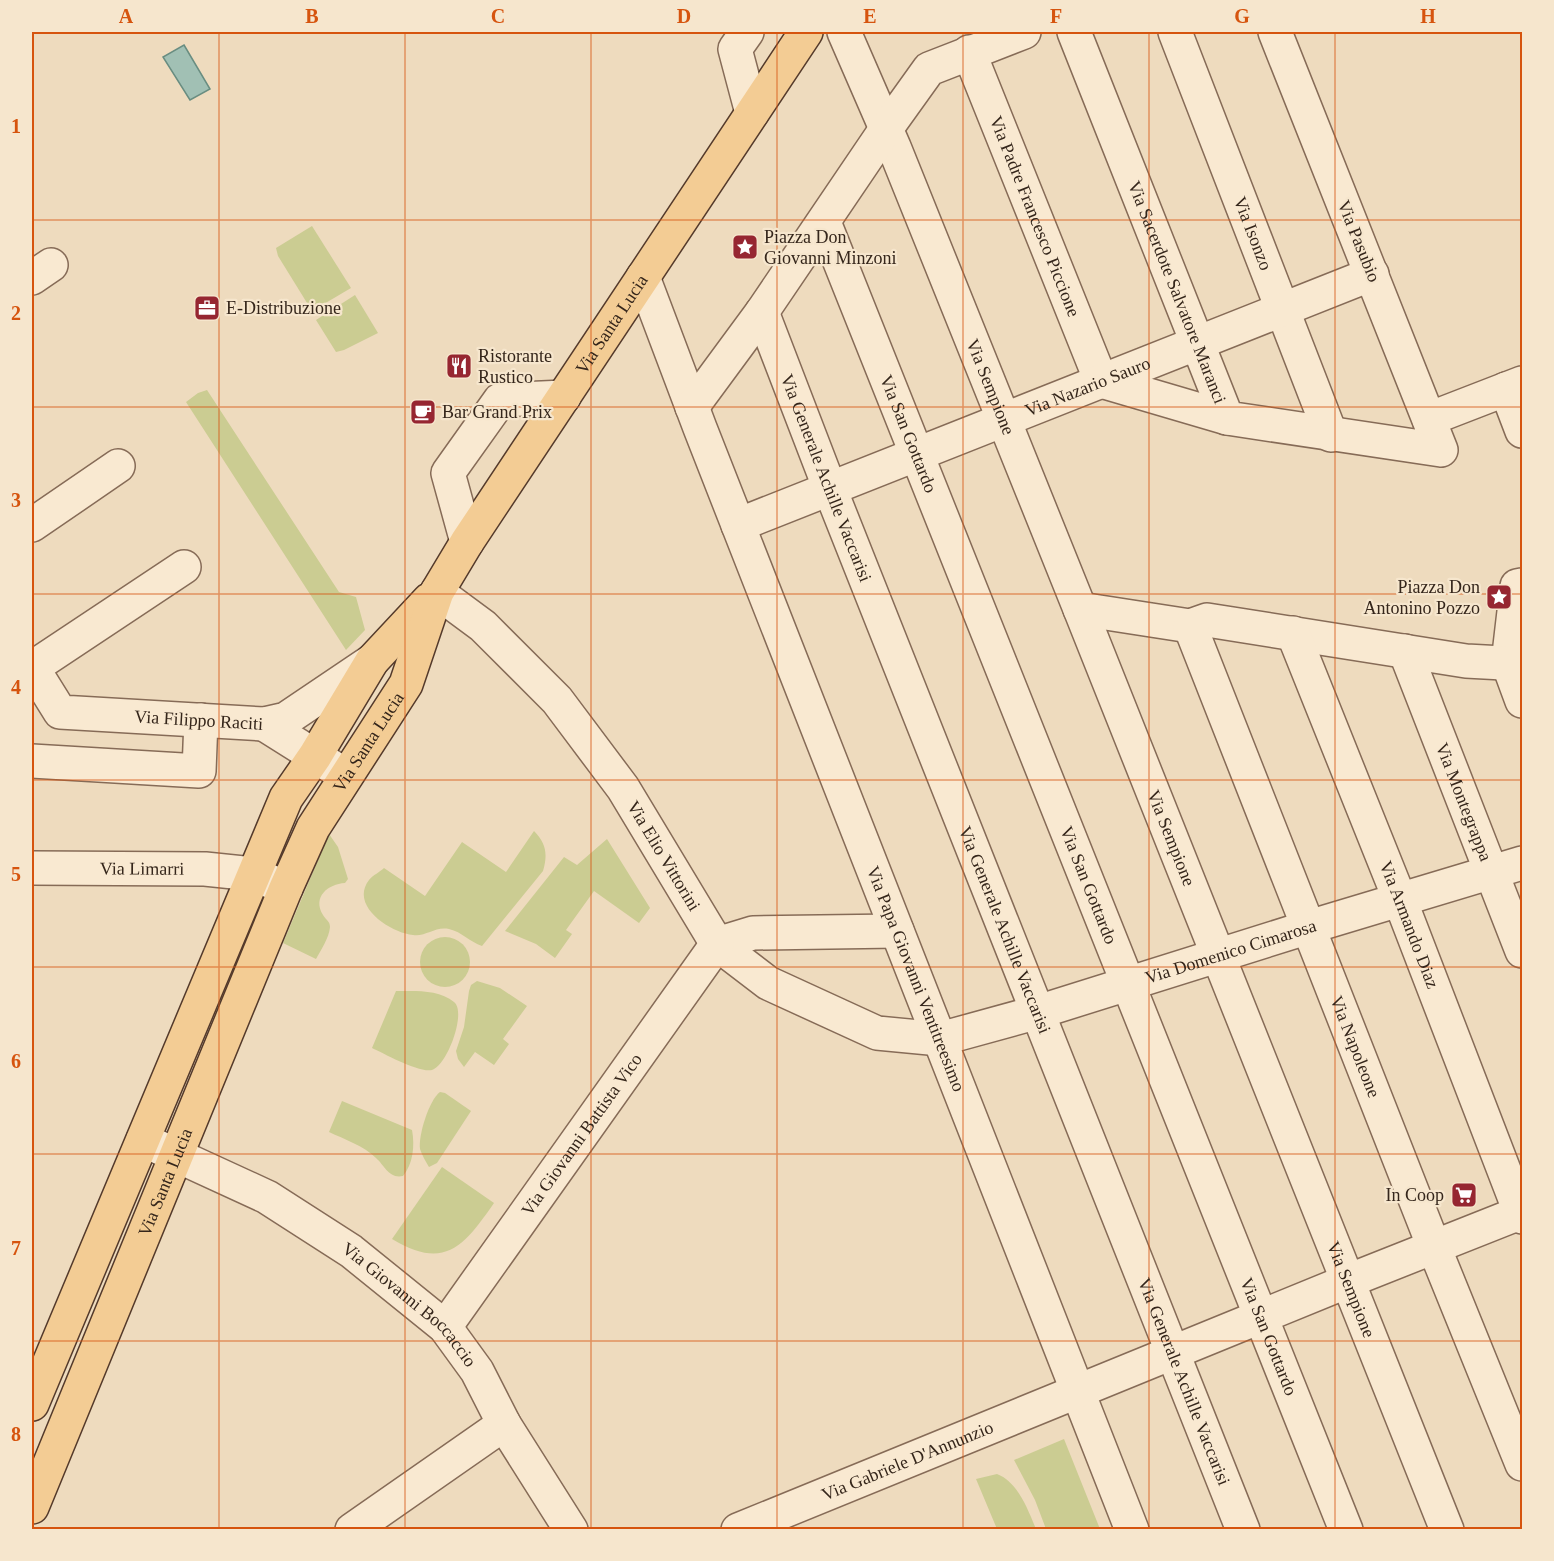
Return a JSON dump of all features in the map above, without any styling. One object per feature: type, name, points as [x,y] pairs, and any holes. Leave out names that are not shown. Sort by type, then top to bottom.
[{"type":"main road","name":"Via Santa Lucia","points":[[33,1499],[286,888],[313,828],[406,684],[436,592],[806,32]]},
{"type":"main road","points":[[32,1404],[286,798],[315,756],[372,661],[436,592]]},
{"type":"street","points":[[747,32],[735,49],[752,113]]},
{"type":"street","name":"Via Sempione","points":[[843,32],[890,138],[1004,420],[1447,1530]]},
{"type":"street","points":[[696,418],[766,322],[890,138],[929,69],[1024,32]]},
{"type":"street","name":"Via Sacerdote Salvatore Maranci","points":[[1074,32],[1227,418],[1442,450]]},
{"type":"street","name":"Via Isonzo","points":[[1175,32],[1331,435]]},
{"type":"street","name":"Via Pasubio","points":[[1275,32],[1442,450]]},
{"type":"street","name":"Via Padre Francesco Piccione","points":[[961,56],[1101,381]]},
{"type":"street","name":"Via San Gottardo","points":[[827,231],[1346,1530]]},
{"type":"street","name":"Via Nazario Sauro","points":[[738,525],[1372,274]]},
{"type":"street","name":"Via Papa Giovanni Ventitreesimo","points":[[643,277],[1131,1530]]},
{"type":"street","name":"Via Generale Achille Vaccarisi","points":[[766,322],[830,489],[1243,1530]]},
{"type":"street","points":[[1101,381],[1227,418]]},
{"type":"street","points":[[1429,419],[1514,386],[1522,431]]},
{"type":"street","points":[[467,542],[448,473],[500,400],[564,397]]},
{"type":"street","points":[[32,525],[118,466]]},
{"type":"street","points":[[32,668],[184,567]]},
{"type":"street","points":[[1080,609],[1190,627],[1208,620],[1466,661],[1516,675],[1517,586],[1522,585]]},
{"type":"street","name":"Via Elio Vittorini","points":[[436,592],[483,626],[557,700],[623,788],[717,944],[768,983],[877,1033],[940,1040]]},
{"type":"street","name":"Via Napoleone","points":[[1190,627],[1522,1464]]},
{"type":"street","name":"Via Armando Diaz","points":[[1293,633],[1522,1214]]},
{"type":"street","name":"Via Montegrappa","points":[[1405,651],[1522,951]]},
{"type":"street","name":"Via Filippo Raciti","points":[[32,668],[60,712],[264,724],[286,719],[372,661]]},
{"type":"street","points":[[32,761],[200,771],[201,720]]},
{"type":"street","points":[[264,724],[345,776]]},
{"type":"street","name":"Via Domenico Cimarosa","points":[[940,1040],[1522,863]]},
{"type":"street","name":"Via Limarri","points":[[32,868],[205,869],[253,874],[286,888]]},
{"type":"street","points":[[717,944],[753,933],[897,931]]},
{"type":"street","name":"Via Giovanni Battista Vico","points":[[445,1327],[717,944]]},
{"type":"street","name":"Via Giovanni Boccaccio","points":[[143,1140],[276,1203],[351,1251],[445,1327],[477,1371],[504,1424],[572,1530]]},
{"type":"street","name":"Via Gabriele D'Annunzio","points":[[738,1530],[1348,1281],[1522,1214]]},
{"type":"street","points":[[352,1530],[504,1424]]},
{"type":"green space","points":[[312,226],[351,288],[312,311],[278,256],[276,248]]},
{"type":"green space","points":[[355,295],[378,333],[336,352],[316,320]]},
{"type":"green space","points":[[207,390],[339,592],[356,597],[365,630],[346,650],[186,402],[198,393]]},
{"type":"green space","points":[[534,831],[545,849],[543,871],[482,946],[458,932],[444,928],[418,935],[404,933],[375,917],[364,899],[364,890],[369,880],[384,868],[425,896],[462,842],[506,872]]},
{"type":"green space","points":[[329,834],[338,847],[348,879],[345,883],[328,889],[321,897],[320,908],[330,927],[316,959],[283,943]]},
{"type":"green space","points":[[607,839],[650,908],[639,923],[594,891],[566,930],[572,934],[555,958],[536,944],[505,931],[564,857],[577,865]]},
{"type":"green space","points":[[445,937],[454,939],[465,948],[470,962],[468,971],[459,982],[445,987],[436,985],[425,976],[420,962],[422,953],[431,942]]},
{"type":"green space","points":[[477,981],[500,988],[527,1006],[503,1039],[509,1044],[494,1065],[475,1052],[464,1067],[456,1051],[464,1027],[469,991],[471,985]]},
{"type":"green space","points":[[396,991],[434,993],[448,998],[457,1008],[457,1027],[454,1038],[444,1059],[432,1070],[419,1069],[372,1048]]},
{"type":"green space","points":[[440,1092],[471,1111],[437,1163],[429,1167],[420,1149],[421,1136],[428,1110]]},
{"type":"green space","points":[[342,1101],[412,1130],[412,1154],[403,1176],[394,1176],[366,1150],[329,1132]]},
{"type":"green space","points":[[442,1167],[494,1203],[463,1242],[452,1249],[440,1253],[426,1253],[392,1239]]},
{"type":"green space","points":[[1064,1439],[1100,1529],[1046,1529],[1035,1500],[1014,1460]]},
{"type":"green space","points":[[997,1474],[1011,1483],[1016,1490],[1026,1505],[1036,1529],[997,1529],[976,1479]]},
{"type":"shaded area","points":[[184,45],[210,89],[190,100],[163,57]]},
{"type":"place","name":"Piazza Don Giovanni Minzoni","points":[[745,247]]},
{"type":"place","name":"E-Distribuzione","points":[[207,308]]},
{"type":"place","name":"Ristorante Rustico","points":[[459,366]]},
{"type":"place","name":"Bar Grand Prix","points":[[423,412]]},
{"type":"place","name":"Piazza Don Antonino Pozzo","points":[[1499,597]]},
{"type":"place","name":"In Coop","points":[[1464,1195]]}]
